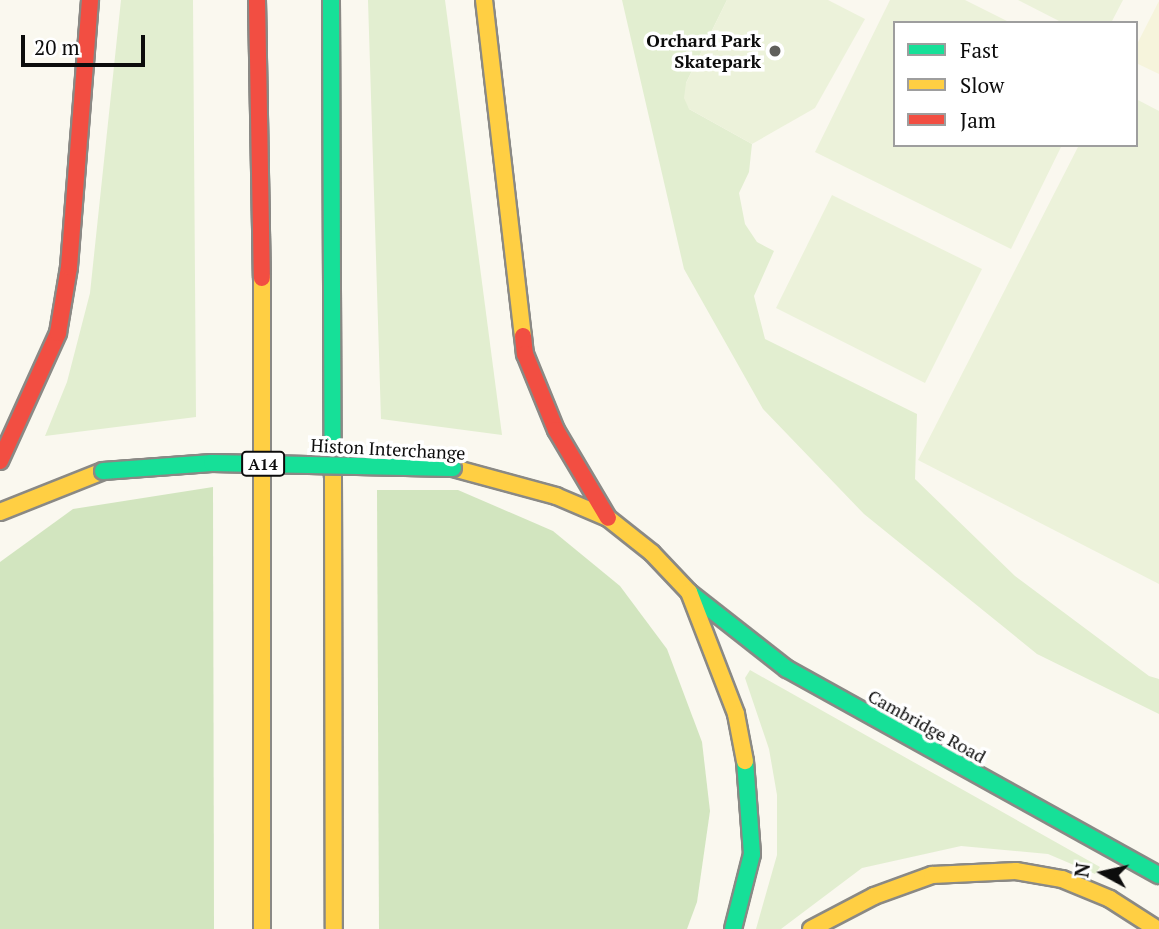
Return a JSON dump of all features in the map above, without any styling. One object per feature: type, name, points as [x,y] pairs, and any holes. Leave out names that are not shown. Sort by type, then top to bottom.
[{"type":"main road","points":[[0,461],[58,333],[74,213],[90,0]]},
{"type":"main road","name":"A14","points":[[257,0],[263,355],[262,929]]},
{"type":"main road","points":[[331,0],[334,929]]},
{"type":"main road","points":[[484,0],[525,354],[556,430],[608,518]]},
{"type":"main road","name":"Histon Interchange","points":[[0,512],[103,471],[212,463],[453,468],[556,496],[608,518],[652,553],[689,592],[736,714],[750,785],[752,854],[733,929]]},
{"type":"main road","name":"Cambridge Road","points":[[689,592],[787,669],[1159,874]]},
{"type":"main road","points":[[811,929],[874,896],[932,875],[1016,871],[1074,884],[1110,899],[1157,929]]},
{"type":"shaded area","points":[[1159,1],[1159,74],[1138,64],[1138,42]]},
{"type":"green space","points":[[121,0],[193,0],[196,417],[45,436],[67,382],[90,293]]},
{"type":"green space","points":[[368,0],[445,0],[502,435],[381,419]]},
{"type":"green space","points":[[622,0],[727,0],[686,83],[689,109],[752,144],[749,172],[739,193],[745,224],[757,242],[774,251],[754,296],[765,339],[917,414],[915,479],[1015,576],[1149,676],[1159,679],[1159,714],[1037,654],[864,514],[763,409],[684,269]]},
{"type":"green space","name":"Orchard Park Skatepark","points":[[727,0],[828,0],[865,19],[815,108],[752,144],[689,109],[684,98],[686,83]]},
{"type":"green space","points":[[890,0],[965,0],[1007,21],[893,21],[893,147],[1061,147],[1011,249],[815,152]]},
{"type":"green space","points":[[1018,0],[1123,0],[1112,21],[1059,21]]},
{"type":"green space","points":[[1138,100],[1159,111],[1159,584],[918,460],[1078,147],[1138,147]]},
{"type":"green space","points":[[832,195],[982,269],[925,383],[776,308]]},
{"type":"green space","points":[[213,487],[214,929],[0,929],[0,562],[73,509]]},
{"type":"green space","points":[[377,490],[458,490],[553,531],[620,586],[667,649],[702,742],[710,811],[697,902],[687,929],[379,929]]},
{"type":"green space","points":[[750,670],[1100,867],[1095,874],[1048,854],[961,846],[862,868],[781,929],[756,929],[777,855],[777,795],[769,749],[745,678]]},
{"type":"traffic: fast","points":[[331,0],[333,475]]},
{"type":"traffic: fast","points":[[103,471],[212,463],[453,468]]},
{"type":"traffic: fast","points":[[690,593],[787,669],[1159,875]]},
{"type":"traffic: fast","points":[[733,929],[752,854],[745,761]]},
{"type":"traffic: slow","points":[[484,0],[523,336]]},
{"type":"traffic: slow","points":[[262,278],[262,929]]},
{"type":"traffic: slow","points":[[453,468],[556,496],[608,518],[652,553],[689,592],[736,714],[745,761]]},
{"type":"traffic: slow","points":[[0,512],[103,471]]},
{"type":"traffic: slow","points":[[333,475],[334,929]]},
{"type":"traffic: slow","points":[[811,929],[874,896],[932,875],[1016,871],[1062,879],[1110,899],[1157,929]]},
{"type":"traffic: jam","points":[[0,461],[58,333],[69,267],[90,0]]},
{"type":"traffic: jam","points":[[257,0],[262,278]]},
{"type":"traffic: jam","points":[[523,336],[525,354],[556,430],[608,518]]},
{"type":"place","name":"Orchard Park Skatepark","points":[[775,51]]}]
